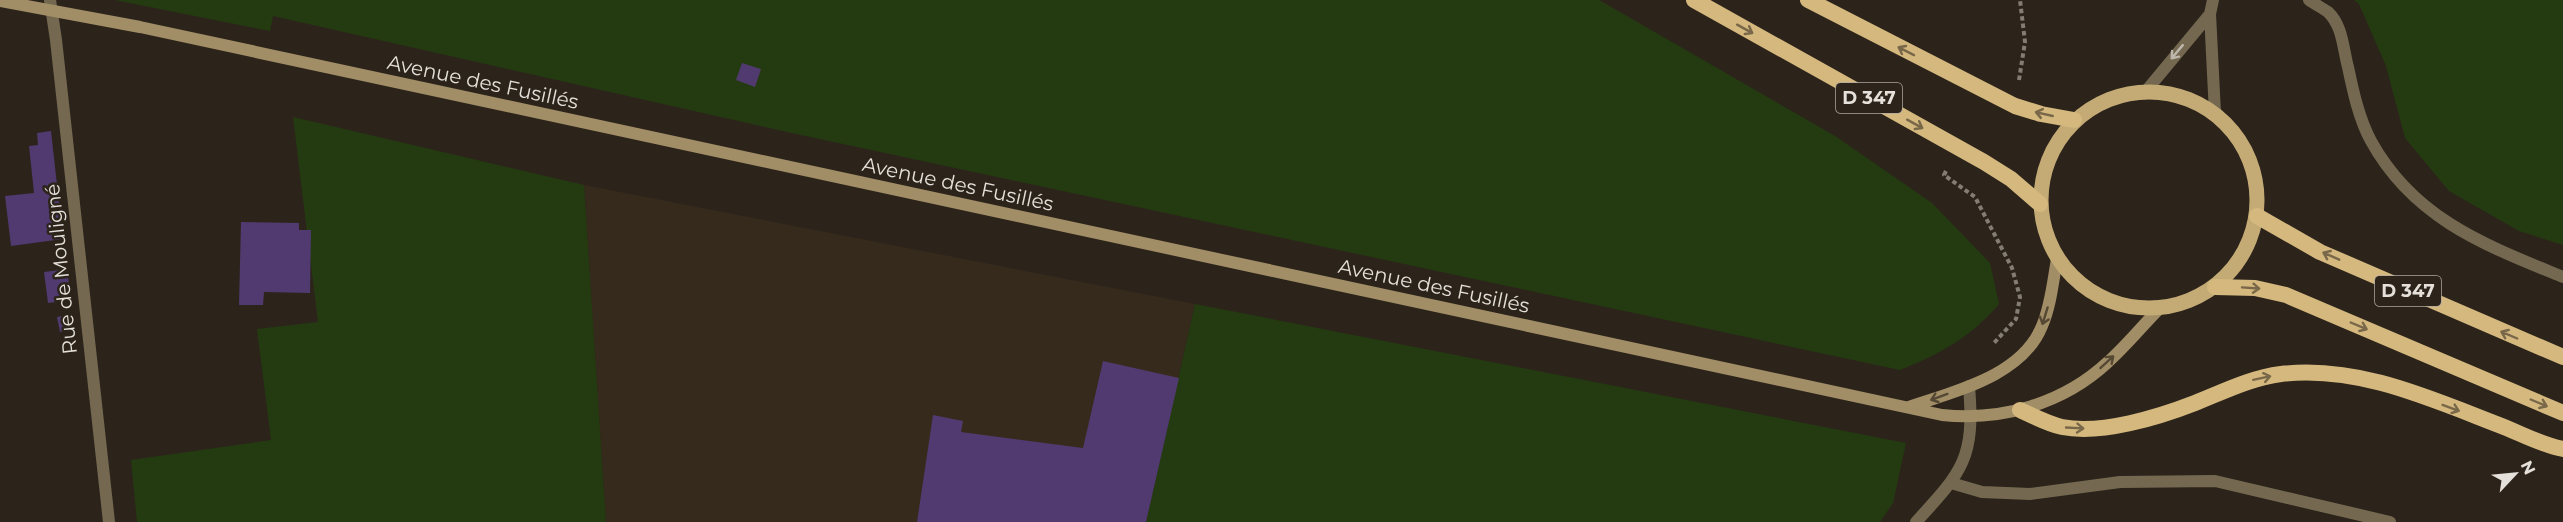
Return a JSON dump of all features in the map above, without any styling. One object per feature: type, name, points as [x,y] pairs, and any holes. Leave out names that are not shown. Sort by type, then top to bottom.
[{"type":"highway","name":"D 347","points":[[1694,0],[1959,148],[2011,179],[2040,204]]},
{"type":"highway","points":[[1808,0],[2015,106],[2074,120]]},
{"type":"highway","name":"D 347","points":[[2257,216],[2320,252],[2563,357]]},
{"type":"highway","name":"D 347","points":[[2215,287],[2255,288],[2286,295],[2563,413]]},
{"type":"highway","points":[[2020,410],[2061,427],[2082,429],[2123,424],[2193,404],[2252,380],[2279,374],[2315,372],[2349,375],[2387,385],[2563,449]]},
{"type":"main road","name":"Avenue des Fusillés","points":[[0,1],[51,6],[1942,415],[1972,418],[1998,416],[2056,396],[2083,381],[2108,363],[2159,309]]},
{"type":"main road","points":[[2146,91],[2182,96],[2215,113],[2241,142],[2256,177],[2257,216],[2249,243],[2240,259],[2215,287],[2189,302],[2159,309],[2120,305],[2085,288],[2057,259],[2045,233],[2040,204],[2043,173],[2054,145],[2074,120],[2096,104],[2120,94],[2146,91]]},
{"type":"main road","points":[[1908,408],[1969,386],[2003,369],[2028,350],[2042,328],[2057,259]]},
{"type":"street","points":[[2213,0],[2210,14],[2215,113]]},
{"type":"street","points":[[2308,0],[2329,13],[2343,37],[2347,65],[2363,120],[2370,139],[2394,177],[2425,208],[2482,244],[2563,278]]},
{"type":"street","name":"Rue de Mouligné","points":[[51,6],[108,522]]},
{"type":"street","points":[[2146,91],[2210,14]]},
{"type":"street","points":[[1916,522],[1952,483],[1963,462],[1970,443],[1972,418],[1969,386]]},
{"type":"street","points":[[1952,483],[1982,492],[2030,494],[2120,482],[2215,480],[2390,522]]},
{"type":"path","points":[[2015,106],[2025,42],[2020,0]]},
{"type":"path","points":[[1959,148],[1944,175],[1974,197],[2012,268],[2020,297],[2016,319],[1994,344],[1986,348]]},
{"type":"shaded area","points":[[584,185],[1195,304],[1146,522],[606,522]]},
{"type":"green space","points":[[115,0],[1599,0],[1835,136],[1932,203],[1990,263],[1999,304],[1977,326],[1954,344],[1900,370],[787,132],[273,16],[270,31]]},
{"type":"green space","points":[[2354,0],[2563,0],[2563,245],[2519,231],[2449,191],[2405,138],[2386,66],[2359,4]]},
{"type":"green space","points":[[293,117],[584,185],[606,522],[137,522],[131,460],[271,440],[257,329],[318,322]]},
{"type":"green space","points":[[1195,304],[1906,443],[1893,503],[1880,522],[1146,522]]},
{"type":"building","points":[[742,63],[761,69],[755,87],[736,80]]},
{"type":"building","points":[[51,131],[63,239],[11,246],[5,196],[34,193],[29,146],[38,145],[37,133]]},
{"type":"building","points":[[241,222],[299,223],[299,230],[311,230],[310,293],[264,292],[263,305],[239,305]]},
{"type":"building","points":[[67,269],[71,300],[48,303],[44,272]]},
{"type":"building","points":[[68,315],[70,330],[60,332],[57,317]]},
{"type":"building","points":[[1103,361],[1179,378],[1146,522],[917,522],[933,415],[963,421],[961,432],[1083,448]]}]
